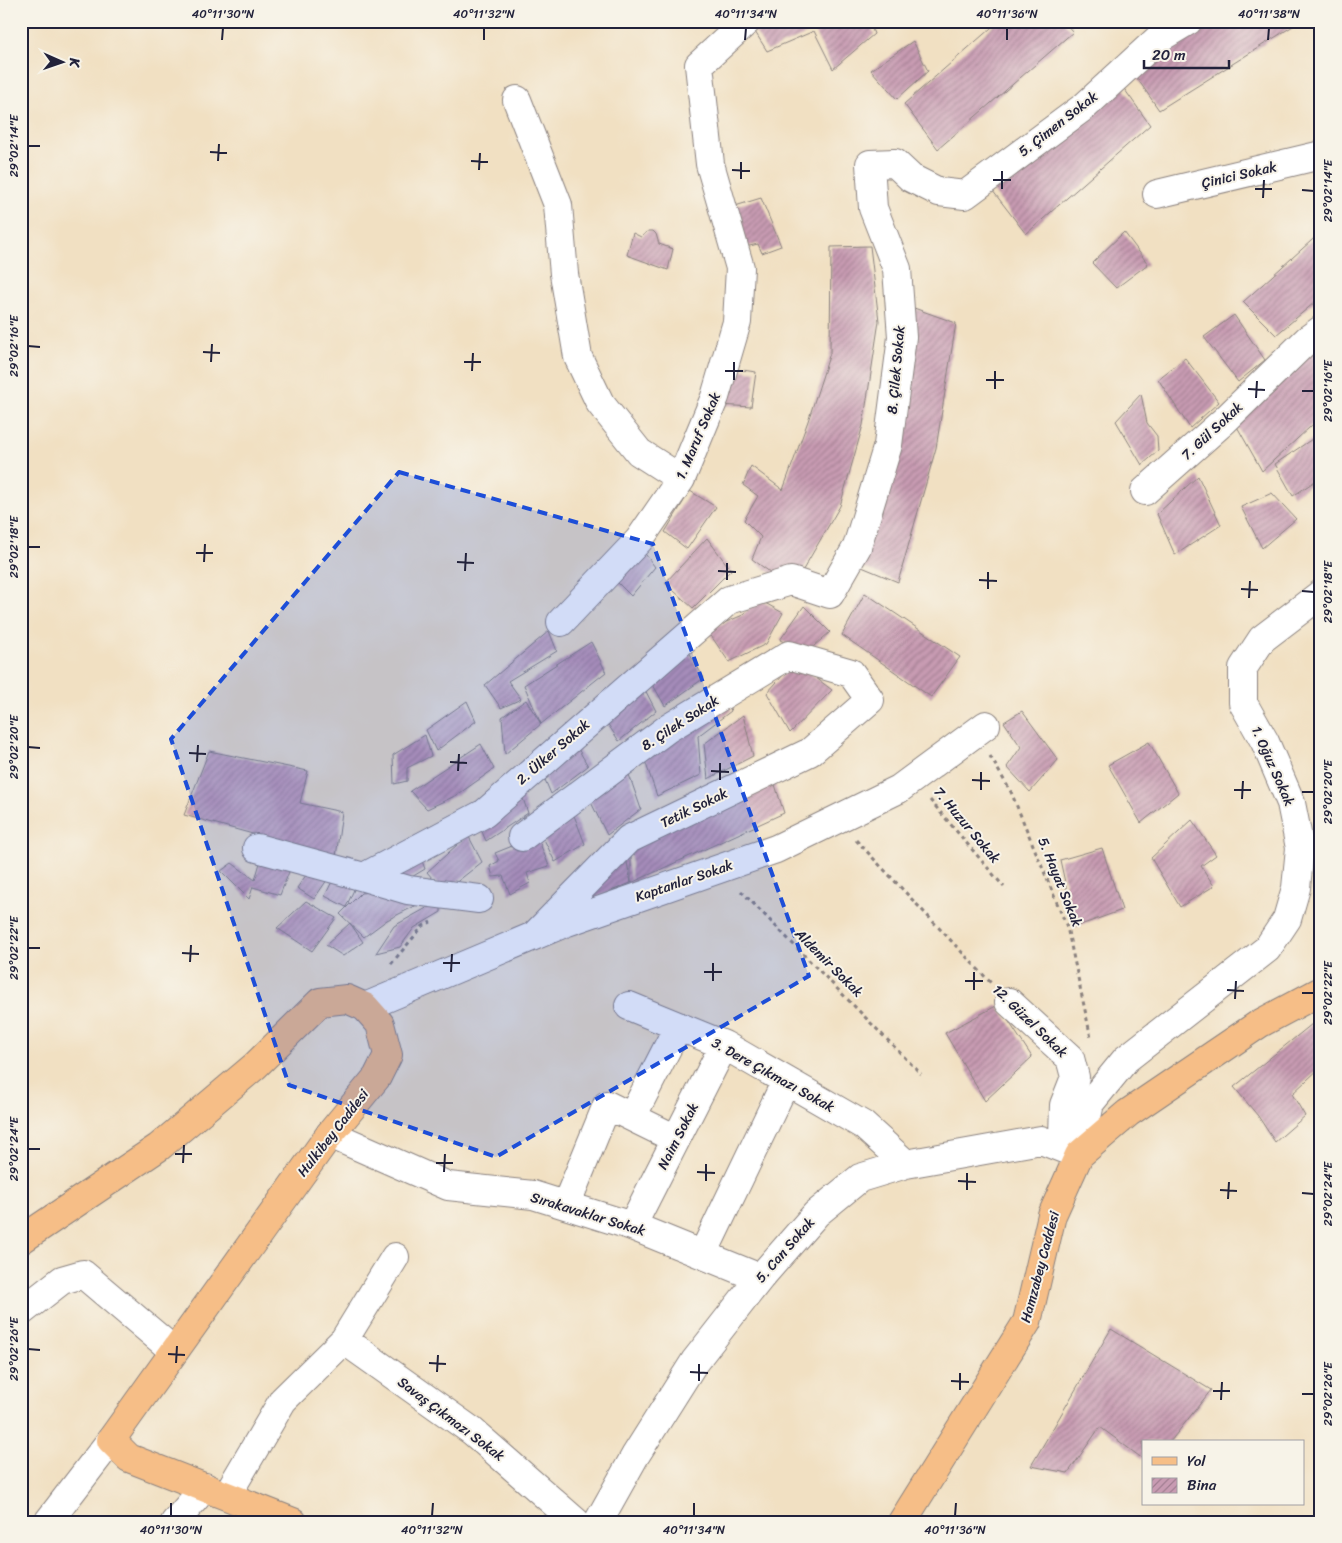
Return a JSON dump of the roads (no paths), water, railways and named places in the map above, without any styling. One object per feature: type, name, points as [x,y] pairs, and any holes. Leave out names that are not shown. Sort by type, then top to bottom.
[{"type":"main road","name":"Hamzabey Caddesi","points":[[902,1522],[1026,1322],[1052,1215],[1079,1155],[1128,1113],[1259,1024],[1321,991]]},
{"type":"main road","points":[[21,1240],[159,1147],[255,1066],[320,1002],[347,1000],[365,1007]]},
{"type":"main road","name":"Hulkibey Caddesi","points":[[111,1440],[330,1134],[377,1077],[388,1055],[380,1024],[365,1007]]},
{"type":"main road","points":[[111,1440],[129,1458],[293,1522]]},
{"type":"street","name":"1. Maruf Sokak","points":[[561,622],[639,540],[681,479],[715,397],[737,322],[740,268],[710,164],[699,65],[747,21]]},
{"type":"street","name":"5. Çimen Sokak","points":[[895,163],[911,178],[939,192],[965,195],[1085,106],[1158,39],[1188,21]]},
{"type":"street","points":[[517,100],[558,205],[564,274],[578,357],[600,403],[639,452],[681,479]]},
{"type":"street","name":"Çinici Sokak","points":[[1157,194],[1321,155]]},
{"type":"street","name":"8. Çilek Sokak","points":[[830,594],[857,547],[888,445],[902,337],[897,269],[873,208],[870,164],[895,163]]},
{"type":"street","name":"7. Gül Sokak","points":[[1146,491],[1225,420],[1307,340],[1321,330]]},
{"type":"street","name":"2. Ülker Sokak","points":[[364,877],[485,813],[729,600],[791,581],[830,594]]},
{"type":"street","name":"1. Oğuz Sokak","points":[[1079,1155],[1090,1103],[1126,1059],[1267,949],[1287,919],[1296,888],[1300,848],[1291,803],[1265,742],[1243,703],[1243,668],[1262,639],[1321,594]]},
{"type":"street","name":"8. Çilek Sokak","points":[[522,837],[667,729],[789,655],[850,673],[870,700]]},
{"type":"street","name":"Tetik Sokak","points":[[534,936],[629,838],[810,752],[870,700]]},
{"type":"street","name":"Kaptanlar Sokak","points":[[365,1007],[567,922],[776,849],[899,789],[981,728]]},
{"type":"street","points":[[257,848],[408,890],[479,899]]},
{"type":"street","name":"12. Güzel Sokak","points":[[1008,1002],[1070,1058],[1075,1077],[1064,1105],[1063,1138],[1079,1155]]},
{"type":"street","name":"3. Dere Çıkmazı Sokak","points":[[629,1006],[724,1046],[864,1125],[906,1164]]},
{"type":"street","points":[[632,1117],[678,1026]]},
{"type":"street","name":"Naim Sokak","points":[[632,1226],[724,1046]]},
{"type":"street","points":[[703,1254],[786,1081]]},
{"type":"street","points":[[566,1205],[607,1104],[676,1140]]},
{"type":"street","name":"Sırakavaklar Sokak","points":[[330,1134],[448,1186],[533,1195],[632,1226],[760,1278]]},
{"type":"street","name":"5. Can Sokak","points":[[598,1522],[635,1456],[695,1361],[760,1278],[816,1214],[860,1178],[906,1164],[1041,1140],[1079,1155]]},
{"type":"street","points":[[175,1522],[216,1491],[283,1400],[344,1340],[395,1258]]},
{"type":"street","points":[[21,1312],[62,1280],[83,1274],[174,1351]]},
{"type":"street","name":"Savaş Çıkmazı Sokak","points":[[344,1340],[472,1431],[576,1522]]},
{"type":"street","points":[[48,1522],[111,1440]]}]
